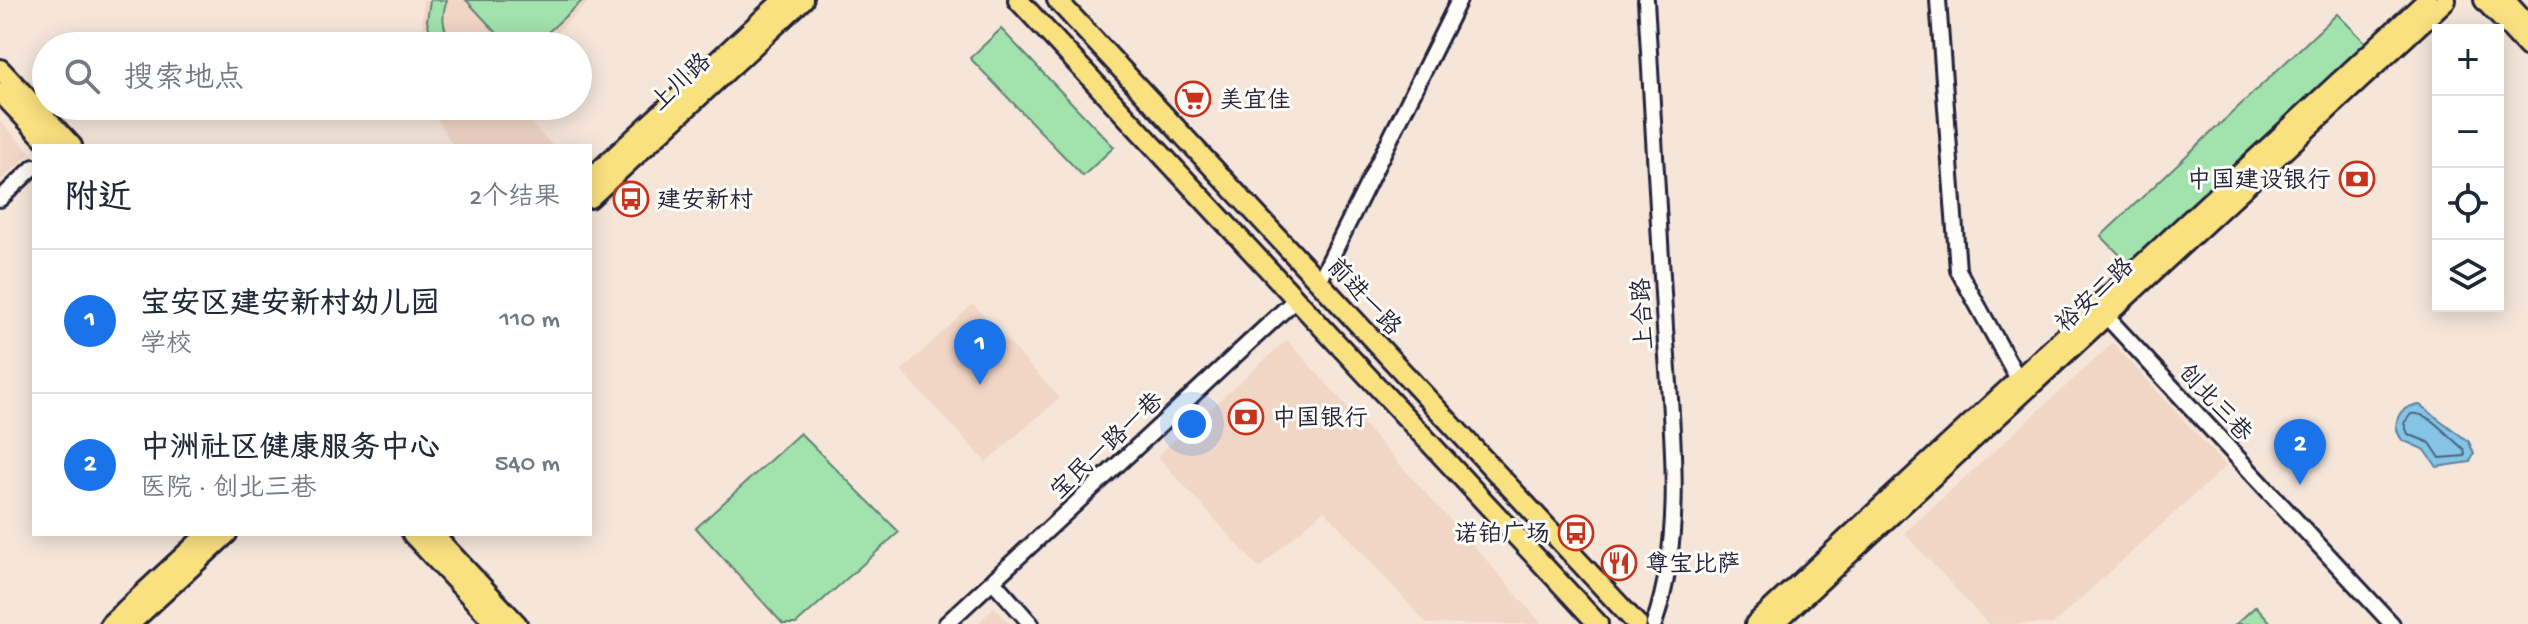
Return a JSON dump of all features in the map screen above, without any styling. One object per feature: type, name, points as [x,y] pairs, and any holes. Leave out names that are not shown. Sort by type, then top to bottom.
[{"type":"main road","name":"上川路","points":[[592,177],[783,0]]},
{"type":"main road","name":"上川路","points":[[592,196],[803,0]]},
{"type":"main road","points":[[1018,0],[1598,624]]},
{"type":"main road","name":"前进一路","points":[[1057,0],[1637,624]]},
{"type":"main road","name":"裕安二路","points":[[1774,624],[2427,0]]},
{"type":"main road","name":"裕安二路","points":[[1755,624],[2021,385],[2106,316],[2446,0]]},
{"type":"main road","points":[[2484,0],[2528,47]]},
{"type":"main road","points":[[2505,0],[2528,25]]},
{"type":"main road","points":[[0,69],[32,108]]},
{"type":"main road","points":[[0,92],[32,119]]},
{"type":"main road","points":[[33,120],[61,144]]},
{"type":"main road","points":[[41,120],[61,144]]},
{"type":"main road","points":[[110,624],[205,536]]},
{"type":"main road","points":[[130,624],[225,536]]},
{"type":"main road","points":[[414,536],[496,624]]},
{"type":"main road","points":[[435,536],[517,624]]},
{"type":"street","points":[[1319,282],[1459,0]]},
{"type":"street","name":"上合路","points":[[1646,0],[1670,398],[1673,517],[1663,599],[1654,624]]},
{"type":"street","points":[[1938,0],[1958,270],[2021,385]]},
{"type":"street","points":[[0,199],[32,169]]},
{"type":"street","name":"宝民一路一巷","points":[[946,624],[1296,299]]},
{"type":"street","name":"创北三巷","points":[[2106,316],[2392,624]]},
{"type":"street","points":[[993,581],[1031,624]]},
{"type":"shaded area","points":[[423,0],[591,0],[558,32],[422,32]]},
{"type":"shaded area","points":[[438,120],[528,120],[551,144],[452,144]]},
{"type":"shaded area","points":[[0,121],[31,153],[0,181]]},
{"type":"shaded area","points":[[973,304],[1060,398],[986,462],[901,371]]},
{"type":"shaded area","points":[[1287,340],[1542,624],[1427,624],[1324,510],[1259,568],[1157,456]]},
{"type":"shaded area","points":[[2113,343],[2226,466],[2053,624],[1988,624],[1904,533]]},
{"type":"shaded area","points":[[994,607],[1010,624],[977,624]]},
{"type":"green space","points":[[430,0],[447,0],[444,13],[447,32],[430,32],[427,21]]},
{"type":"green space","points":[[466,0],[583,0],[548,32],[496,32]]},
{"type":"green space","points":[[2337,14],[2369,46],[2133,268],[2101,236]]},
{"type":"green space","points":[[1001,29],[1114,147],[1083,176],[970,58]]},
{"type":"green space","points":[[800,433],[899,532],[796,624],[783,624],[696,528]]},
{"type":"green space","points":[[2256,606],[2272,624],[2236,624]]},
{"type":"water","points":[[2420,405],[2469,442],[2474,454],[2470,462],[2437,467],[2425,450],[2402,440],[2397,427],[2399,416],[2407,408]]},
{"type":"place","name":"美宜佳","points":[[1193,99]]},
{"type":"place","name":"中国建设银行","points":[[2357,179]]},
{"type":"place","name":"建安新村","points":[[631,199]]},
{"type":"place","name":"宝安区建安新村幼儿园","points":[[980,385]]},
{"type":"place","name":"中国银行","points":[[1246,417]]},
{"type":"place","name":"中洲社区健康服务中心","points":[[2300,485]]},
{"type":"place","name":"诺铂广场","points":[[1576,533]]},
{"type":"place","name":"尊宝比萨","points":[[1619,563]]}]
